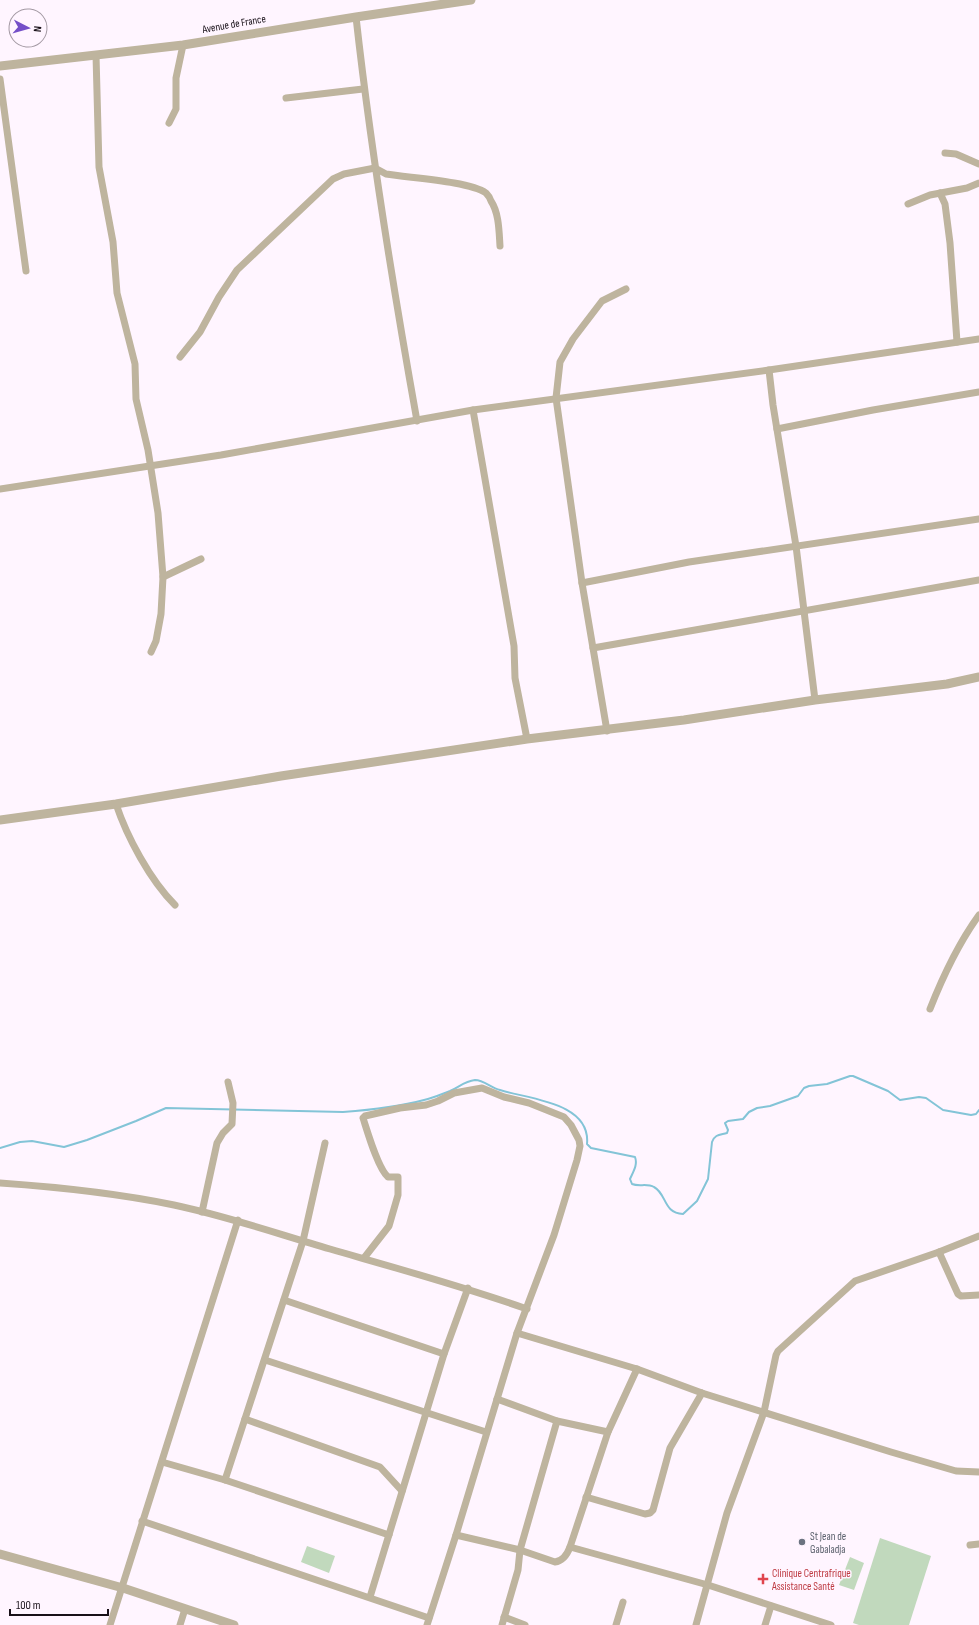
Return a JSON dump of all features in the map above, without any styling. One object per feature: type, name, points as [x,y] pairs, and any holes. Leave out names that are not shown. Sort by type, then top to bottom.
[{"type":"street","name":"Avenue de France","points":[[0,66],[183,45],[471,0]]},
{"type":"street","points":[[356,17],[363,89],[395,296],[417,421]]},
{"type":"street","points":[[169,123],[176,109],[176,78],[183,45]]},
{"type":"street","points":[[96,55],[99,167],[114,242],[117,293],[135,364],[136,399],[148,450],[158,513],[163,577],[161,614],[156,641],[151,652]]},
{"type":"street","points":[[0,79],[26,271]]},
{"type":"street","points":[[286,98],[363,89]]},
{"type":"street","points":[[945,153],[956,154],[979,164]]},
{"type":"street","points":[[180,357],[200,332],[219,297],[237,270],[333,179],[344,174],[375,168],[386,174],[461,185],[478,190],[486,194],[492,202],[496,212],[500,246]]},
{"type":"street","points":[[908,204],[940,193],[967,188],[979,183]]},
{"type":"street","points":[[940,193],[945,204],[950,243],[957,342]]},
{"type":"street","points":[[607,731],[582,583],[556,398],[560,362],[573,339],[606,298],[626,289]]},
{"type":"street","points":[[0,489],[221,455],[473,410],[769,370],[979,339]]},
{"type":"street","points":[[769,370],[805,610],[815,700]]},
{"type":"street","points":[[777,429],[873,410],[979,392]]},
{"type":"street","points":[[473,410],[514,646],[515,682],[527,739]]},
{"type":"street","points":[[582,583],[689,562],[979,519]]},
{"type":"street","points":[[163,577],[201,559]]},
{"type":"street","points":[[593,648],[979,580]]},
{"type":"street","points":[[0,820],[116,804],[274,777],[527,739],[607,731],[815,700],[947,684],[979,677]]},
{"type":"street","points":[[116,804],[123,824],[155,881],[175,905]]},
{"type":"street","points":[[930,1009],[948,965],[969,928],[979,915]]},
{"type":"street","points":[[202,1212],[217,1142],[232,1124],[234,1114],[228,1082]]},
{"type":"street","points":[[142,1521],[370,1597],[428,1621],[456,1535],[517,1333],[554,1234],[577,1160],[580,1146],[579,1140],[568,1121],[564,1117],[529,1103],[504,1097],[482,1088],[454,1093],[426,1105],[400,1108],[365,1116],[363,1118],[365,1126],[381,1167],[388,1177],[398,1177],[399,1187],[389,1226],[364,1258]]},
{"type":"street","points":[[225,1480],[303,1241],[325,1143]]},
{"type":"street","points":[[0,1183],[56,1187],[120,1195],[238,1220],[303,1241],[468,1288],[526,1309]]},
{"type":"street","points":[[110,1625],[123,1588],[142,1521],[238,1220]]},
{"type":"street","points":[[696,1625],[728,1508],[764,1412],[778,1351],[852,1282],[939,1252],[979,1236]]},
{"type":"street","points":[[939,1252],[958,1294],[961,1296],[979,1295]]},
{"type":"street","points":[[370,1597],[444,1354],[468,1288]]},
{"type":"street","points":[[284,1300],[444,1354]]},
{"type":"street","points":[[517,1333],[637,1369],[702,1393],[956,1471],[979,1472]]},
{"type":"street","points":[[265,1360],[486,1432]]},
{"type":"street","points":[[456,1535],[520,1550],[555,1562],[564,1558],[570,1547],[608,1432],[637,1369]]},
{"type":"street","points":[[586,1497],[645,1514],[650,1513],[653,1510],[670,1448],[702,1393]]},
{"type":"street","points":[[497,1399],[557,1421],[608,1432]]},
{"type":"street","points":[[246,1419],[380,1467],[402,1491]]},
{"type":"street","points":[[502,1625],[518,1570],[520,1550],[557,1421]]},
{"type":"street","points":[[162,1462],[225,1480],[389,1535]]},
{"type":"street","points":[[970,1545],[979,1544]]},
{"type":"street","points":[[570,1547],[708,1585],[831,1625]]},
{"type":"street","points":[[0,1554],[123,1588],[234,1625]]},
{"type":"street","points":[[616,1625],[623,1602]]},
{"type":"street","points":[[765,1625],[771,1606]]},
{"type":"street","points":[[180,1625],[185,1609]]},
{"type":"street","points":[[504,1617],[525,1625]]},
{"type":"green space","points":[[880,1538],[931,1556],[909,1625],[859,1625],[853,1623]]},
{"type":"green space","points":[[307,1546],[335,1556],[329,1573],[301,1562]]},
{"type":"green space","points":[[850,1557],[864,1563],[854,1590],[839,1585]]},
{"type":"waterway","points":[[0,1148],[20,1142],[32,1141],[64,1147],[87,1140],[166,1108],[343,1112],[394,1106],[427,1099],[450,1091],[468,1082],[478,1080],[497,1089],[541,1100],[569,1111],[579,1119],[586,1130],[587,1144],[591,1148],[635,1157],[636,1166],[630,1179],[632,1184],[649,1185],[654,1187],[661,1194],[668,1207],[677,1213],[683,1214],[697,1201],[708,1179],[712,1142],[716,1136],[727,1133],[728,1130],[725,1123],[728,1121],[743,1119],[749,1112],[757,1108],[770,1106],[798,1096],[804,1088],[809,1086],[827,1084],[853,1076],[888,1091],[900,1100],[919,1097],[926,1098],[943,1110],[971,1115],[976,1114],[979,1110]]},
{"type":"place","name":"St Jean de Gabaladja","points":[[802,1542]]},
{"type":"place","name":"Clinique Centrafrique Assistance Santé","points":[[763,1579]]}]
